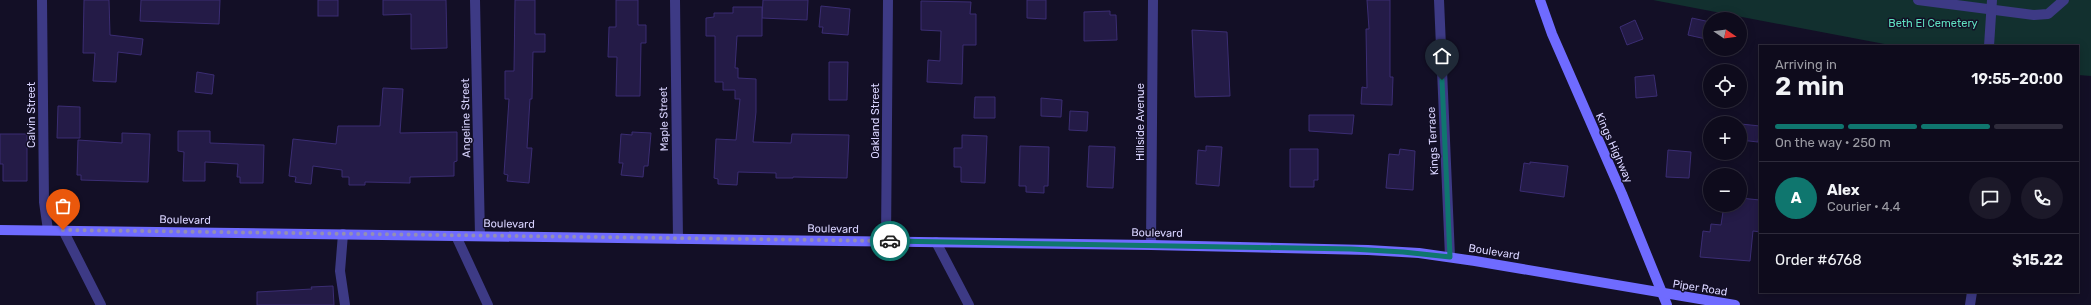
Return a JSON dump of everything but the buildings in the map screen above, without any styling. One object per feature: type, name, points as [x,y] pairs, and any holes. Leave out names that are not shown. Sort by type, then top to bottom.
[{"type":"main road","name":"Kings Highway","points":[[1540,0],[1552,34],[1622,194],[1667,305]]},
{"type":"main road","name":"Boulevard","points":[[0,230],[886,241],[1357,250],[1450,257],[1663,294]]},
{"type":"main road","name":"Piper Road","points":[[1663,294],[1734,305]]},
{"type":"street","name":"Calvin Street","points":[[42,0],[44,202],[48,230]]},
{"type":"street","name":"Angeline Street","points":[[475,0],[480,236]]},
{"type":"street","name":"Maple Street","points":[[674,0],[678,239]]},
{"type":"street","name":"Oakland Street","points":[[886,241],[888,0]]},
{"type":"street","name":"Hillside Avenue","points":[[1151,245],[1153,0]]},
{"type":"street","name":"Kings Terrace","points":[[1439,0],[1450,257]]},
{"type":"street","points":[[1918,0],[1991,11],[2034,15],[2048,14],[2064,0]]},
{"type":"street","points":[[1989,45],[1992,0]]},
{"type":"street","points":[[63,230],[101,305]]},
{"type":"street","points":[[343,234],[340,271],[345,305]]},
{"type":"street","points":[[456,236],[488,305]]},
{"type":"street","points":[[936,242],[970,305]]},
{"type":"street","points":[[1970,305],[1972,293]]},
{"type":"green space","name":"Beth El Cemetery","points":[[1653,0],[2091,0],[2091,76],[2079,75],[2079,45],[1890,45],[1747,18],[1747,12],[1716,12]]},
{"type":"way so far","points":[[63,230],[890,241]]},
{"type":"route","points":[[890,241],[1351,249],[1450,257],[1442,80]]}]
